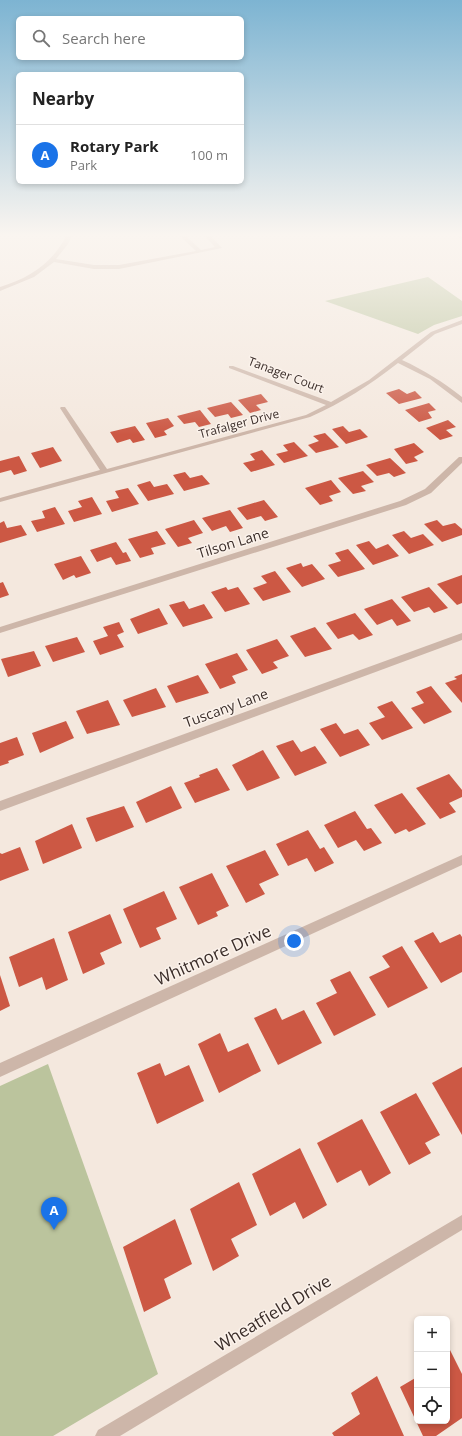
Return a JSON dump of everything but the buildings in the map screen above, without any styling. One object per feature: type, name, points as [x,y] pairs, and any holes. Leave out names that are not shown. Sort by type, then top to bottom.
[{"type":"street","name":"Trafalger Drive","points":[[0,500],[308,416],[332,405],[372,381],[433,332],[462,322]]},
{"type":"street","points":[[398,361],[420,370],[438,380],[462,401]]},
{"type":"street","name":"Tanager Court","points":[[231,367],[332,405]]},
{"type":"street","points":[[63,408],[105,472]]},
{"type":"street","name":"Tilson Lane","points":[[0,630],[403,503],[428,491],[462,459]]},
{"type":"street","name":"Tuscany Lane","points":[[0,806],[462,636]]},
{"type":"street","name":"Whitmore Drive","points":[[0,1070],[462,860]]},
{"type":"street","name":"Wheatfield Drive","points":[[104,1436],[462,1222]]},
{"type":"green space","points":[[325,301],[462,301],[462,316],[434,325],[418,334]]},
{"type":"green space","points":[[48,1064],[158,1374],[53,1436],[0,1436],[0,1086]]},
{"type":"place","name":"Rotary Park","points":[[54,1230]]}]
